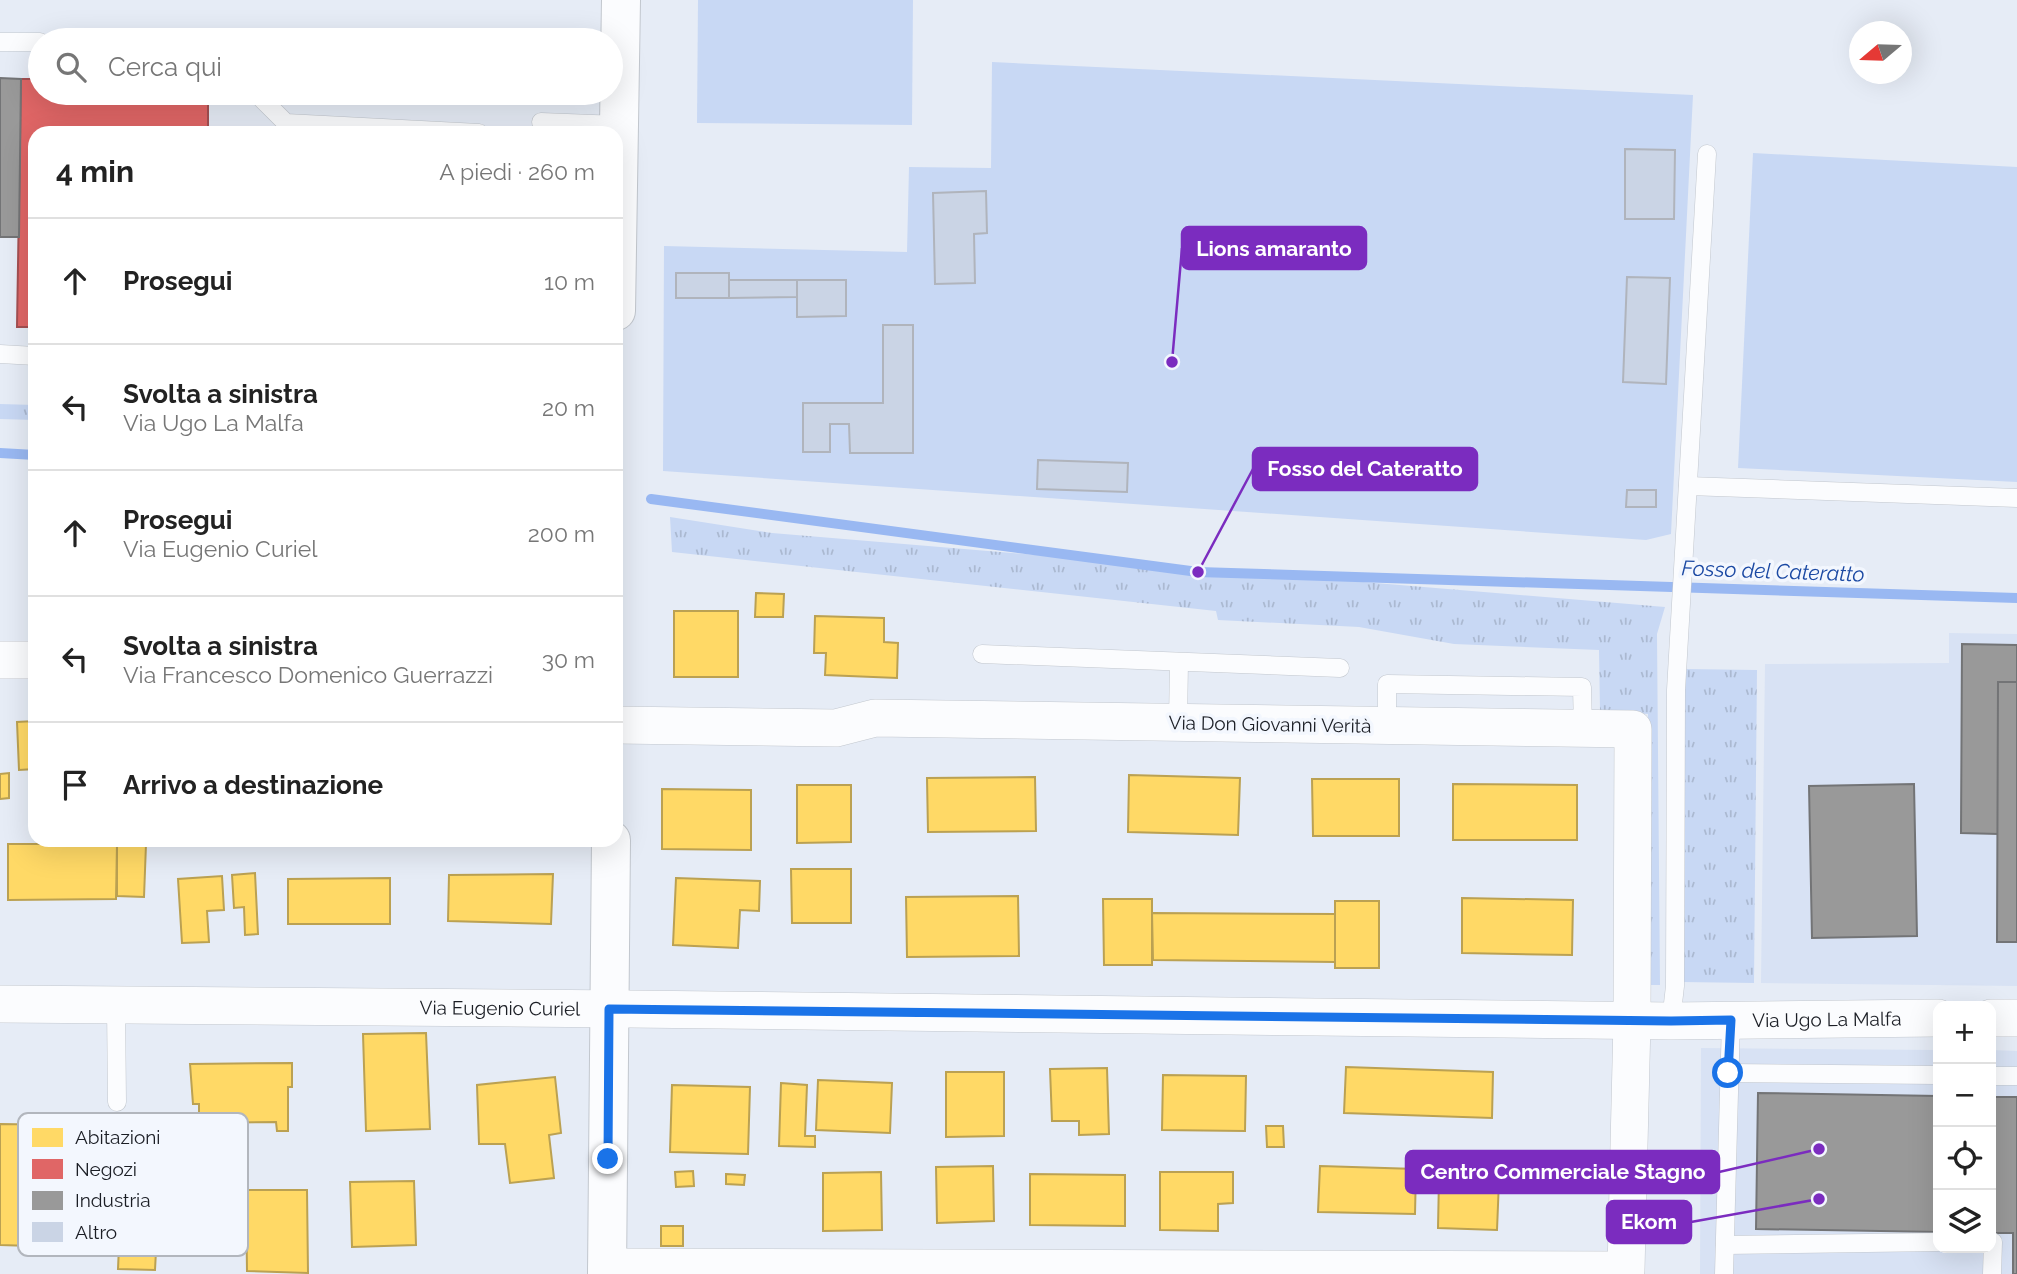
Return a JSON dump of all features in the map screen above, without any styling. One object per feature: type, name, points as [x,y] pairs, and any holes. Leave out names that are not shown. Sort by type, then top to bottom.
[{"type":"street","points":[[619,28],[621,0]]},
{"type":"street","points":[[617,105],[619,125]]},
{"type":"street","points":[[0,660],[28,660]]},
{"type":"street","name":"Via Don Giovanni Verità","points":[[623,725],[836,728],[875,718],[1633,729],[1632,1021]]},
{"type":"street","points":[[611,847],[607,1270],[1626,1272],[1632,1021]]},
{"type":"street","name":"Via Eugenio Curiel","points":[[0,1004],[1632,1021]]},
{"type":"street","name":"Via Ugo La Malfa","points":[[1632,1021],[1933,1018]]},
{"type":"street","points":[[1996,1018],[2017,1018]]},
{"type":"lane","points":[[0,42],[28,42]]},
{"type":"lane","points":[[268,105],[289,126]]},
{"type":"lane","points":[[541,122],[619,125]]},
{"type":"lane","points":[[1671,1021],[1675,986],[1676,690],[1707,155]]},
{"type":"lane","points":[[0,354],[28,356]]},
{"type":"lane","points":[[1688,486],[2017,498]]},
{"type":"lane","points":[[982,653],[1340,668]]},
{"type":"lane","points":[[1178,723],[1180,662]]},
{"type":"lane","points":[[116,1005],[117,1102]]},
{"type":"lane","points":[[1724,1274],[1731,1020]]},
{"type":"lane","points":[[1728,1073],[1933,1075]]},
{"type":"lane","points":[[1996,1076],[2017,1076]]},
{"type":"lane","points":[[1725,1245],[1933,1242]]},
{"type":"lane","points":[[1992,1274],[1993,1253]]},
{"type":"shaded area","points":[[1949,633],[2017,634],[2017,986],[1761,983],[1765,664],[1949,663]]},
{"type":"shaded area","points":[[1701,1048],[1933,1050],[1933,1253],[1996,1253],[1996,1050],[2017,1051],[2017,1274],[1700,1274]]},
{"type":"green space","points":[[698,0],[913,0],[912,125],[697,123]]},
{"type":"green space","points":[[992,62],[1693,95],[1671,534],[1646,540],[663,471],[664,246],[907,252],[909,167],[991,168]]},
{"type":"green space","points":[[1753,153],[2017,167],[2017,482],[1738,468]]},
{"type":"green space","points":[[0,404],[28,405],[28,420],[0,419]]},
{"type":"green space","points":[[670,517],[772,533],[1665,607],[1657,634],[1660,985],[1648,985],[1648,714],[1600,711],[1599,650],[1454,644],[1359,627],[1218,620],[1216,611],[672,552]]},
{"type":"green space","points":[[1685,669],[1757,670],[1754,983],[1681,982]]},
{"type":"building: Abitazioni","points":[[756,593],[784,594],[783,617],[755,617]]},
{"type":"building: Abitazioni","points":[[674,611],[738,611],[738,677],[674,677]]},
{"type":"building: Abitazioni","points":[[815,616],[884,618],[884,642],[898,643],[897,678],[825,675],[826,653],[814,653]]},
{"type":"building: Abitazioni","points":[[28,721],[28,769],[19,770],[17,722]]},
{"type":"building: Abitazioni","points":[[9,773],[9,798],[0,799],[0,774]]},
{"type":"building: Abitazioni","points":[[1129,775],[1240,778],[1238,835],[1128,832]]},
{"type":"building: Abitazioni","points":[[1035,777],[1036,831],[928,832],[927,778]]},
{"type":"building: Abitazioni","points":[[1312,779],[1399,779],[1399,836],[1313,836]]},
{"type":"building: Abitazioni","points":[[1453,784],[1577,785],[1577,840],[1453,840]]},
{"type":"building: Abitazioni","points":[[797,785],[851,785],[851,842],[797,843]]},
{"type":"building: Abitazioni","points":[[662,789],[751,790],[751,850],[662,849]]},
{"type":"building: Abitazioni","points":[[8,844],[28,844],[28,847],[117,847],[116,899],[8,900]]},
{"type":"building: Abitazioni","points":[[117,847],[146,847],[144,897],[117,896]]},
{"type":"building: Abitazioni","points":[[791,869],[851,869],[851,923],[792,923]]},
{"type":"building: Abitazioni","points":[[255,873],[258,934],[245,935],[244,907],[234,908],[232,875]]},
{"type":"building: Abitazioni","points":[[553,874],[551,924],[448,921],[449,875]]},
{"type":"building: Abitazioni","points":[[222,876],[224,910],[207,911],[209,942],[182,943],[178,879]]},
{"type":"building: Abitazioni","points":[[390,878],[390,924],[288,924],[288,879]]},
{"type":"building: Abitazioni","points":[[676,878],[760,881],[759,911],[740,910],[738,948],[673,945]]},
{"type":"building: Abitazioni","points":[[1018,896],[1019,956],[907,957],[906,897]]},
{"type":"building: Abitazioni","points":[[1462,898],[1573,900],[1572,955],[1462,953]]},
{"type":"building: Abitazioni","points":[[1103,899],[1152,899],[1152,965],[1104,965]]},
{"type":"building: Abitazioni","points":[[1335,901],[1379,901],[1379,968],[1335,968]]},
{"type":"building: Abitazioni","points":[[1152,913],[1335,914],[1335,962],[1153,960]]},
{"type":"building: Abitazioni","points":[[426,1033],[430,1129],[366,1131],[363,1034]]},
{"type":"building: Abitazioni","points":[[292,1063],[292,1087],[288,1087],[288,1131],[277,1131],[276,1122],[248,1122],[248,1113],[199,1113],[199,1104],[193,1104],[190,1064]]},
{"type":"building: Abitazioni","points":[[1346,1067],[1493,1072],[1492,1118],[1344,1113]]},
{"type":"building: Abitazioni","points":[[1107,1068],[1109,1134],[1079,1135],[1079,1121],[1052,1121],[1050,1069]]},
{"type":"building: Abitazioni","points":[[946,1072],[1004,1072],[1004,1136],[946,1137]]},
{"type":"building: Abitazioni","points":[[1163,1075],[1246,1076],[1245,1131],[1162,1130]]},
{"type":"building: Abitazioni","points":[[555,1077],[561,1133],[549,1135],[554,1178],[510,1183],[505,1144],[479,1144],[477,1085]]},
{"type":"building: Abitazioni","points":[[818,1080],[892,1083],[890,1133],[816,1130]]},
{"type":"building: Abitazioni","points":[[781,1083],[807,1085],[805,1136],[815,1136],[815,1147],[779,1146]]},
{"type":"building: Abitazioni","points":[[672,1085],[750,1087],[748,1154],[670,1152]]},
{"type":"building: Abitazioni","points":[[0,1124],[18,1124],[18,1246],[0,1245]]},
{"type":"building: Abitazioni","points":[[1266,1126],[1283,1126],[1284,1147],[1267,1147]]},
{"type":"building: Abitazioni","points":[[993,1166],[994,1221],[937,1223],[936,1167]]},
{"type":"building: Abitazioni","points":[[1320,1166],[1416,1169],[1415,1214],[1318,1212]]},
{"type":"building: Abitazioni","points":[[693,1171],[694,1186],[676,1187],[675,1172]]},
{"type":"building: Abitazioni","points":[[881,1172],[882,1230],[823,1231],[823,1173]]},
{"type":"building: Abitazioni","points":[[1160,1172],[1233,1172],[1233,1203],[1218,1204],[1218,1231],[1160,1230]]},
{"type":"building: Abitazioni","points":[[726,1174],[745,1175],[744,1185],[726,1184]]},
{"type":"building: Abitazioni","points":[[1030,1174],[1125,1175],[1125,1226],[1030,1225]]},
{"type":"building: Abitazioni","points":[[1439,1178],[1499,1180],[1497,1230],[1438,1228]]},
{"type":"building: Abitazioni","points":[[414,1181],[416,1245],[352,1247],[350,1182]]},
{"type":"building: Abitazioni","points":[[248,1190],[307,1190],[308,1273],[247,1271]]},
{"type":"building: Abitazioni","points":[[661,1226],[683,1226],[683,1246],[661,1246]]},
{"type":"building: Abitazioni","points":[[119,1256],[156,1256],[155,1270],[118,1269]]},
{"type":"building: Negozi","points":[[21,79],[28,79],[28,105],[208,105],[208,126],[28,126],[28,327],[17,327]]},
{"type":"building: Industria","points":[[0,78],[21,79],[19,237],[0,237]]},
{"type":"building: Industria","points":[[1962,644],[2017,645],[2017,682],[1998,682],[1998,834],[1961,833]]},
{"type":"building: Industria","points":[[1998,682],[2017,682],[2017,942],[1997,942]]},
{"type":"building: Industria","points":[[1914,784],[1917,936],[1812,938],[1809,786]]},
{"type":"building: Industria","points":[[1758,1093],[1933,1096],[1933,1232],[1756,1229]]},
{"type":"building: Industria","points":[[1996,1097],[2017,1097],[2017,1274],[2013,1274],[2013,1233],[1996,1233]]},
{"type":"building: Altro","points":[[1625,149],[1675,150],[1674,219],[1625,219]]},
{"type":"building: Altro","points":[[986,191],[987,233],[974,234],[975,283],[935,284],[933,193]]},
{"type":"building: Altro","points":[[676,273],[729,273],[729,298],[676,298]]},
{"type":"building: Altro","points":[[1627,277],[1670,278],[1666,384],[1623,382]]},
{"type":"building: Altro","points":[[729,280],[797,280],[797,297],[729,298]]},
{"type":"building: Altro","points":[[797,280],[846,280],[846,316],[797,317]]},
{"type":"building: Altro","points":[[883,325],[913,325],[913,453],[850,453],[849,424],[830,424],[830,452],[803,452],[803,403],[883,403]]},
{"type":"building: Altro","points":[[1038,460],[1128,463],[1127,492],[1037,489]]},
{"type":"building: Altro","points":[[1627,490],[1656,490],[1656,507],[1626,507]]},
{"type":"waterway","name":"Fosso del Cateratto","points":[[0,453],[28,455]]},
{"type":"waterway","name":"Fosso del Cateratto","points":[[651,499],[1198,572],[2017,598]]},
{"type":"place","name":"Lions amaranto","points":[[1172,362]]},
{"type":"place","name":"Fosso del Cateratto","points":[[1198,572]]},
{"type":"place","name":"Centro Commerciale Stagno","points":[[1819,1149]]},
{"type":"place","name":"Ekom","points":[[1819,1199]]},
{"type":"route","points":[[608,1159],[609,1009],[1731,1020],[1728,1073]]}]
